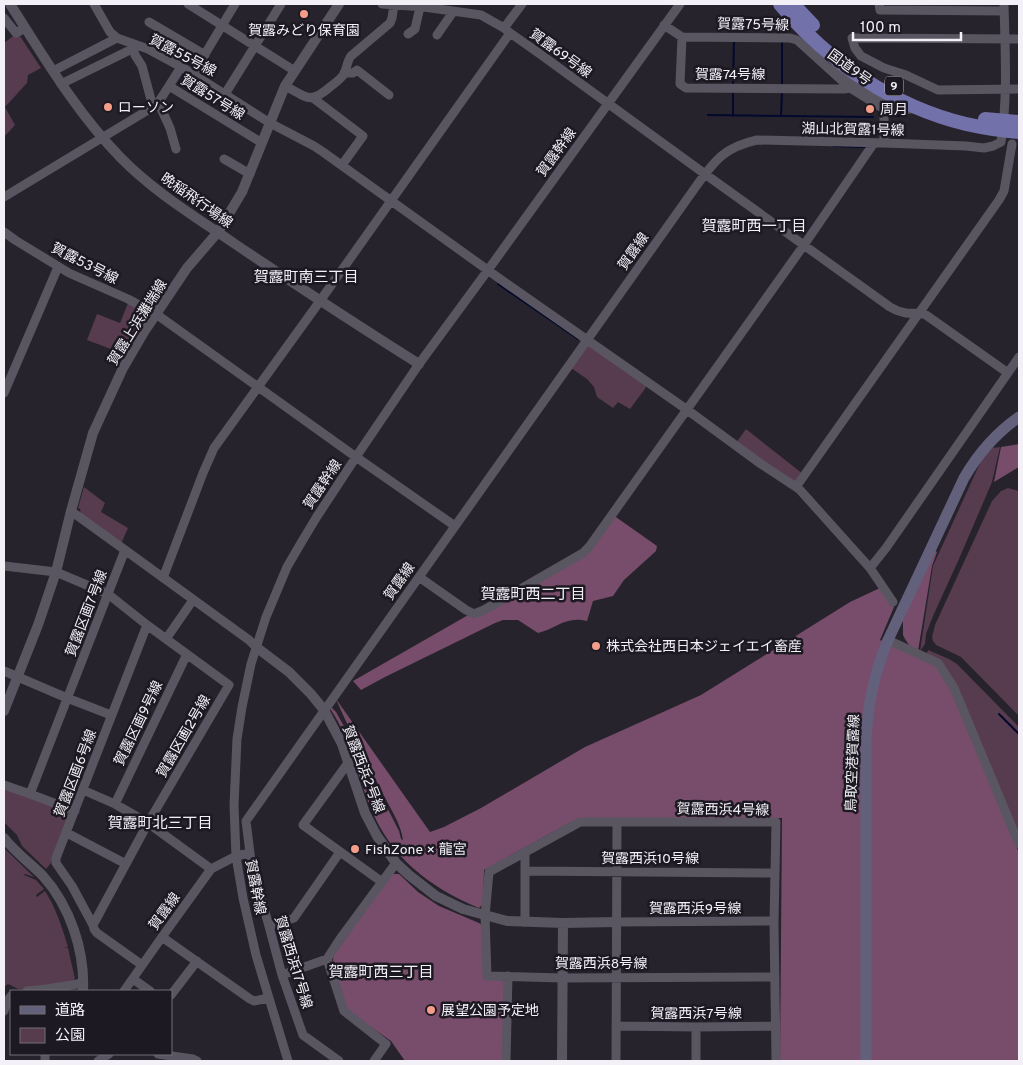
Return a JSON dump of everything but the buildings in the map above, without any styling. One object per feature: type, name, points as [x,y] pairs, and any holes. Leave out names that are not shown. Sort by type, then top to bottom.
[{"type":"highway","name":"国道9号","points":[[780,4],[829,53],[874,85],[918,108],[957,122],[1002,131],[1019,122]]},
{"type":"highway","name":"国道9号","points":[[793,4],[838,49],[865,69],[917,98],[978,118],[1017,140]]},
{"type":"main road","name":"鳥取空港賀露線","points":[[866,1061],[866,732],[869,702],[888,640],[969,469],[986,446],[1019,417]]},
{"type":"street","name":"晩稲飛行場線","points":[[10,4],[61,84],[102,138],[154,188],[320,301],[419,364]]},
{"type":"street","points":[[188,4],[295,71]]},
{"type":"street","points":[[193,74],[235,4]]},
{"type":"street","points":[[225,94],[281,4]]},
{"type":"street","name":"賀露上浜灘端線","points":[[4,711],[38,625],[56,572],[93,434],[123,368],[144,332],[187,268],[218,232],[242,192],[285,86],[337,4]]},
{"type":"street","name":"賀露69号線","points":[[382,4],[451,9],[481,15],[507,30],[890,307],[903,313],[922,313],[926,315],[1008,373]]},
{"type":"street","points":[[314,98],[343,76],[349,58],[390,23],[394,4]]},
{"type":"street","points":[[163,578],[214,448],[320,301],[507,30],[522,4]]},
{"type":"street","name":"賀露幹線","points":[[288,1061],[256,954],[238,875],[236,856],[234,806],[237,738],[249,672],[266,617],[287,567],[356,457],[419,364],[680,4]]},
{"type":"street","points":[[880,4],[880,10],[1004,7],[1002,131]]},
{"type":"street","points":[[53,71],[117,38],[110,32],[98,5]]},
{"type":"street","points":[[408,34],[415,29],[423,6]]},
{"type":"street","points":[[437,35],[451,9]]},
{"type":"street","points":[[4,18],[16,33],[25,28]]},
{"type":"street","points":[[149,22],[205,55]]},
{"type":"street","points":[[664,25],[682,37]]},
{"type":"street","name":"賀露74号線","points":[[682,37],[680,84],[686,88],[853,86]]},
{"type":"street","name":"賀露75号線","points":[[682,37],[790,38],[797,40],[853,86],[878,101],[904,110],[918,108]]},
{"type":"street","name":"賀露55号線","points":[[117,38],[148,49],[181,67],[270,123],[314,146],[761,464],[796,486],[870,568],[893,602]]},
{"type":"street","points":[[1019,39],[852,38],[855,48],[861,56],[884,68],[906,75],[938,90],[1019,89]]},
{"type":"street","points":[[61,84],[130,50],[135,45]]},
{"type":"street","points":[[135,45],[135,55],[142,66],[156,104],[170,128],[176,149]]},
{"type":"street","points":[[829,53],[853,86]]},
{"type":"street","name":"賀露57号線","points":[[181,67],[169,86],[262,143]]},
{"type":"street","points":[[344,73],[353,73],[357,70],[389,95]]},
{"type":"street","points":[[4,197],[156,104],[169,86]]},
{"type":"street","points":[[285,86],[306,97],[314,98],[363,136],[342,165]]},
{"type":"street","points":[[878,101],[884,109],[884,143]]},
{"type":"street","name":"湖山北賀露1号線","points":[[705,174],[731,148],[757,140],[984,148],[993,146],[1002,131]]},
{"type":"street","points":[[796,486],[999,200],[1004,191],[1017,140]]},
{"type":"street","points":[[419,577],[474,614],[583,553],[804,245],[874,143]]},
{"type":"street","points":[[224,159],[250,174]]},
{"type":"street","name":"賀露線","points":[[125,990],[211,869],[236,856],[250,853],[246,821],[705,174]]},
{"type":"street","name":"賀露53号線","points":[[4,232],[58,267],[156,314],[455,526]]},
{"type":"street","points":[[4,393],[58,267]]},
{"type":"street","points":[[870,568],[886,548],[1019,357]]},
{"type":"street","points":[[71,511],[256,647]]},
{"type":"street","name":"賀露区画7号線","points":[[30,794],[125,550]]},
{"type":"street","name":"賀露区画2号線","points":[[4,568],[56,572],[108,594],[228,685],[148,823],[93,925]]},
{"type":"street","points":[[166,639],[193,600]]},
{"type":"street","name":"賀露区画6号線","points":[[93,925],[72,886],[56,863],[56,858],[147,624]]},
{"type":"street","points":[[888,640],[938,663],[944,671],[954,688],[1019,844]]},
{"type":"street","name":"賀露西浜2号線","points":[[256,647],[289,672],[324,710],[342,744],[365,813],[378,836],[396,863],[436,896],[463,909],[507,921],[617,922]]},
{"type":"street","name":"賀露区画9号線","points":[[115,804],[187,654]]},
{"type":"street","points":[[4,671],[67,698],[111,714]]},
{"type":"street","points":[[348,763],[303,825],[382,882]]},
{"type":"street","points":[[4,785],[74,811]]},
{"type":"street","points":[[83,790],[115,804],[148,823],[211,869]]},
{"type":"street","name":"賀露西浜4号線","points":[[485,916],[489,872],[580,822],[776,822],[774,921],[776,1061]]},
{"type":"street","points":[[616,1061],[617,822]]},
{"type":"street","points":[[66,833],[126,864]]},
{"type":"street","points":[[4,838],[49,884],[64,907],[80,952],[83,987],[37,990]]},
{"type":"street","points":[[269,926],[294,918],[340,852]]},
{"type":"street","points":[[525,852],[525,922]]},
{"type":"street","name":"賀露西浜17号線","points":[[250,853],[251,864],[282,975],[302,1035],[339,1061]]},
{"type":"street","points":[[282,975],[327,959],[396,863]]},
{"type":"street","name":"賀露西浜10号線","points":[[525,871],[775,872]]},
{"type":"street","name":"賀露西浜8号線","points":[[485,916],[487,976],[562,978],[775,977]]},
{"type":"street","name":"賀露西浜9号線","points":[[617,922],[774,921]]},
{"type":"street","points":[[562,1061],[563,923]]},
{"type":"street","points":[[93,925],[97,933],[142,965]]},
{"type":"street","points":[[162,937],[250,999],[254,1001],[268,998]]},
{"type":"street","points":[[327,959],[344,1011],[386,1044],[374,1061]]},
{"type":"street","points":[[172,995],[197,962]]},
{"type":"street","points":[[506,1061],[508,976]]},
{"type":"street","points":[[133,979],[149,990]]},
{"type":"street","points":[[4,1011],[10,997]]},
{"type":"street","name":"賀露西浜7号線","points":[[617,1026],[775,1026]]},
{"type":"street","points":[[696,1027],[696,1061]]},
{"type":"street","points":[[165,1055],[197,1061]]},
{"type":"green space","points":[[16,34],[18,37],[20,36],[41,68],[28,75],[27,83],[5,107],[15,125],[4,137],[4,43]]},
{"type":"green space","points":[[128,303],[144,311],[146,317],[124,354],[87,340],[97,314],[120,323]]},
{"type":"green space","points":[[589,345],[647,386],[630,409],[618,402],[613,408],[597,397],[594,387],[587,379],[571,368]]},
{"type":"green space","points":[[746,429],[803,474],[796,481],[792,481],[736,443]]},
{"type":"green space","points":[[1000,447],[992,482],[933,616],[926,634],[925,644],[920,651],[933,566],[981,461],[992,448]]},
{"type":"green space","points":[[84,487],[105,503],[101,512],[128,528],[121,544],[81,516],[80,509],[78,508]]},
{"type":"green space","points":[[1008,488],[1019,491],[1019,716],[961,657],[936,645],[932,637],[935,625],[992,501],[1001,491]]},
{"type":"green space","points":[[928,650],[957,664],[1019,727],[1019,836],[927,653]]},
{"type":"green space","points":[[4,787],[68,811],[69,815],[51,863],[46,869],[22,846],[17,835],[4,822]]},
{"type":"green space","points":[[4,848],[34,877],[24,875],[36,880],[44,889],[36,895],[37,897],[45,891],[49,897],[56,911],[68,947],[64,948],[68,948],[75,979],[56,985],[31,989],[19,989],[8,984],[4,987]]},
{"type":"shaded area","points":[[1019,444],[1019,467],[994,482],[1001,447]]},
{"type":"shaded area","points":[[613,515],[657,546],[656,551],[624,580],[613,596],[593,601],[587,621],[567,621],[538,633],[518,620],[503,620],[361,690],[353,681],[470,614],[571,561]]},
{"type":"shaded area","points":[[935,551],[937,552],[932,566],[918,651],[909,645],[903,635],[903,618]]},
{"type":"shaded area","points":[[880,588],[894,607],[880,640],[935,664],[946,679],[1019,853],[1019,1061],[780,1061],[782,818],[582,818],[571,822],[484,870],[483,904],[479,908],[461,900],[428,880],[413,868],[388,840],[370,806],[349,745],[331,710],[331,707],[336,712],[365,764],[403,840],[395,816],[336,699],[430,832],[481,808],[585,747],[701,695],[850,602]]},
{"type":"shaded area","points":[[391,874],[399,874],[418,892],[439,906],[479,923],[484,927],[483,978],[502,979],[506,983],[503,1061],[405,1061],[391,1041],[351,1013],[347,1008],[332,965],[334,955]]},
{"type":"waterway","points":[[733,84],[734,40]]},
{"type":"waterway","points":[[782,41],[782,85]]},
{"type":"waterway","points":[[733,91],[733,116]]},
{"type":"waterway","points":[[781,116],[782,92]]},
{"type":"waterway","points":[[708,115],[873,117]]},
{"type":"waterway","points":[[888,116],[906,116]]},
{"type":"waterway","points":[[834,146],[866,147]]},
{"type":"waterway","points":[[498,284],[578,339]]},
{"type":"waterway","points":[[999,714],[1019,734]]},
{"type":"place","name":"賀露みどり保育園","points":[[304,14]]},
{"type":"place","name":"ローソン","points":[[108,107]]},
{"type":"place","name":"周月","points":[[870,109]]},
{"type":"place","name":"株式会社西日本ジェイエイ畜産","points":[[596,646]]},
{"type":"place","name":"FishZone × 龍宮","points":[[355,849]]},
{"type":"place","name":"展望公園予定地","points":[[431,1010]]},
{"type":"district","name":"賀露町西一丁目","points":[[754,226]]},
{"type":"district","name":"賀露町南三丁目","points":[[306,277]]},
{"type":"district","name":"賀露町西二丁目","points":[[533,594]]},
{"type":"district","name":"賀露町北三丁目","points":[[160,823]]},
{"type":"district","name":"賀露町西三丁目","points":[[381,972]]}]
